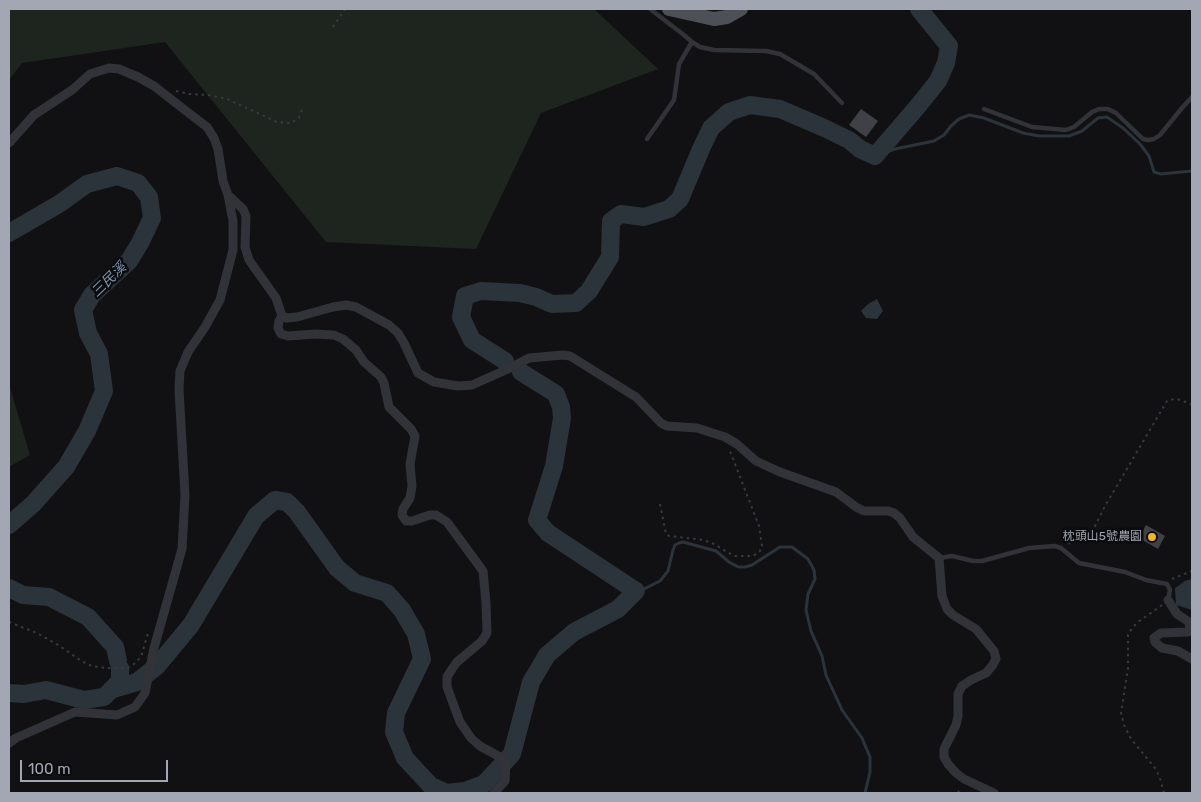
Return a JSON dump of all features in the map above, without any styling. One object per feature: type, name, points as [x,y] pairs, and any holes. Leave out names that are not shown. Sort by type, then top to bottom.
[{"type":"main road","points":[[669,9],[714,19],[727,17],[741,9]]},
{"type":"street","points":[[9,143],[34,115],[72,90],[90,74],[109,68],[119,69],[154,86],[206,127],[214,138],[218,149],[223,181],[233,221],[233,250],[220,300],[206,327],[188,352],[180,372],[179,389],[185,495],[182,549],[151,660],[145,693],[135,707],[117,715],[75,712],[16,738],[9,743]]},
{"type":"street","points":[[228,195],[243,209],[246,216],[245,247],[249,260],[276,298],[282,316],[278,328],[281,334],[288,336],[334,335],[343,339],[381,377],[389,408],[411,429],[415,436],[410,464],[412,486],[410,498],[403,509],[402,516],[406,521],[412,521],[436,515],[447,522],[482,571],[486,603],[486,633],[482,641],[457,662],[447,677],[446,687],[460,722],[471,738],[480,746],[500,756],[506,764],[505,781],[494,793]]},
{"type":"street","points":[[282,316],[287,318],[297,317],[333,306],[346,305],[356,307],[390,325],[398,333],[418,373],[434,382],[458,386],[478,382],[530,358],[563,354],[570,356],[636,397],[667,426],[697,428],[725,437],[737,444],[756,460],[780,472],[836,492],[864,511],[888,510],[894,513],[900,518],[913,537],[939,558],[942,596],[947,609],[953,616],[976,629],[990,645],[996,658],[986,672],[962,686],[958,694],[956,725],[944,748],[944,757],[948,764],[964,779],[994,793]]},
{"type":"street","points":[[1168,600],[1177,614],[1189,622],[1190,630],[1188,632],[1161,634],[1154,638],[1155,642],[1162,648],[1178,651],[1192,658]]},
{"type":"lane","points":[[650,9],[692,42],[714,50],[766,51],[780,54],[814,74],[842,103]]},
{"type":"lane","points":[[646,139],[674,100],[679,64],[692,42]]},
{"type":"lane","points":[[984,109],[1032,127],[1066,130],[1074,127],[1092,112],[1099,109],[1108,109],[1116,113],[1143,139],[1148,140],[1160,135],[1192,97]]},
{"type":"lane","points":[[939,558],[952,556],[982,561],[1029,548],[1055,546],[1061,548],[1079,563],[1125,572],[1146,580],[1167,584],[1170,590],[1168,600]]},
{"type":"path","points":[[333,27],[345,9]]},
{"type":"path","points":[[172,90],[227,99],[277,122],[291,123],[299,118],[303,106]]},
{"type":"path","points":[[1061,548],[1078,537],[1088,534],[1094,528],[1105,506],[1168,401],[1174,399],[1181,400],[1192,405]]},
{"type":"path","points":[[660,504],[666,534],[669,536],[704,540],[734,556],[753,556],[760,552],[762,546],[759,526],[725,437]]},
{"type":"path","points":[[1167,584],[1173,578],[1192,571]]},
{"type":"path","points":[[1164,793],[1155,768],[1131,739],[1124,725],[1122,713],[1128,663],[1128,635],[1138,622],[1168,600]]},
{"type":"path","points":[[9,622],[58,644],[83,662],[92,666],[106,668],[128,668],[134,664],[141,657],[147,634],[162,623]]},
{"type":"path","points":[[329,793],[344,793]]},
{"type":"shaded area","points":[[9,9],[594,9],[658,69],[541,113],[476,249],[326,242],[165,42],[22,63],[9,80]]},
{"type":"shaded area","points":[[877,299],[883,311],[877,319],[866,318],[861,311]]},
{"type":"shaded area","points":[[9,384],[30,455],[9,467]]},
{"type":"shaded area","points":[[1192,579],[1192,610],[1176,605],[1175,588],[1185,581]]},
{"type":"building","points":[[861,109],[878,121],[866,137],[849,125]]},
{"type":"building","name":"枕頭山5號農園","points":[[1146,525],[1165,536],[1158,549],[1139,538]]},
{"type":"waterway","points":[[505,361],[472,340],[461,317],[465,296],[481,291],[520,293],[552,304],[576,303],[589,291],[610,257],[611,221],[621,214],[644,217],[669,209],[680,199],[711,128],[729,112],[750,105],[780,109],[849,140],[860,149],[875,156],[938,81],[946,63],[949,46],[919,9]]},
{"type":"waterway","points":[[875,156],[895,149],[934,141],[944,135],[959,119],[969,115],[984,118],[1023,133],[1039,136],[1069,136],[1082,131],[1098,118],[1107,117],[1123,128],[1140,144],[1149,156],[1154,172],[1161,174],[1192,171]]},
{"type":"waterway","name":"三民溪","points":[[9,233],[59,204],[87,184],[117,176],[138,183],[149,197],[152,218],[140,243],[129,261],[92,295],[83,310],[88,333],[99,354],[104,391],[87,431],[66,467],[33,504],[9,525]]},
{"type":"waterway","points":[[113,689],[137,682],[157,666],[191,625],[256,516],[275,500],[287,502],[297,512],[337,568],[355,583],[387,593],[402,610],[416,634],[422,659],[396,713],[394,732],[405,758],[431,786],[446,793],[465,791],[484,784],[512,754],[531,682],[547,655],[574,632],[618,609],[636,591],[548,533],[537,520],[554,466],[562,418],[561,407],[556,394],[521,372]]},
{"type":"waterway","points":[[636,591],[660,581],[668,571],[675,545],[683,542],[716,551],[738,567],[752,565],[780,547],[792,547],[808,559],[814,570],[815,579],[808,594],[806,610],[811,631],[822,656],[826,675],[842,710],[862,738],[870,757],[870,772],[865,793]]},
{"type":"waterway","name":"三民溪","points":[[9,588],[23,595],[49,597],[88,617],[115,647],[118,661]]},
{"type":"waterway","name":"三民溪","points":[[9,693],[24,694],[46,690],[84,700],[104,697],[120,681],[120,668]]},
{"type":"place","name":"枕頭山5號農園","points":[[1152,537]]}]
